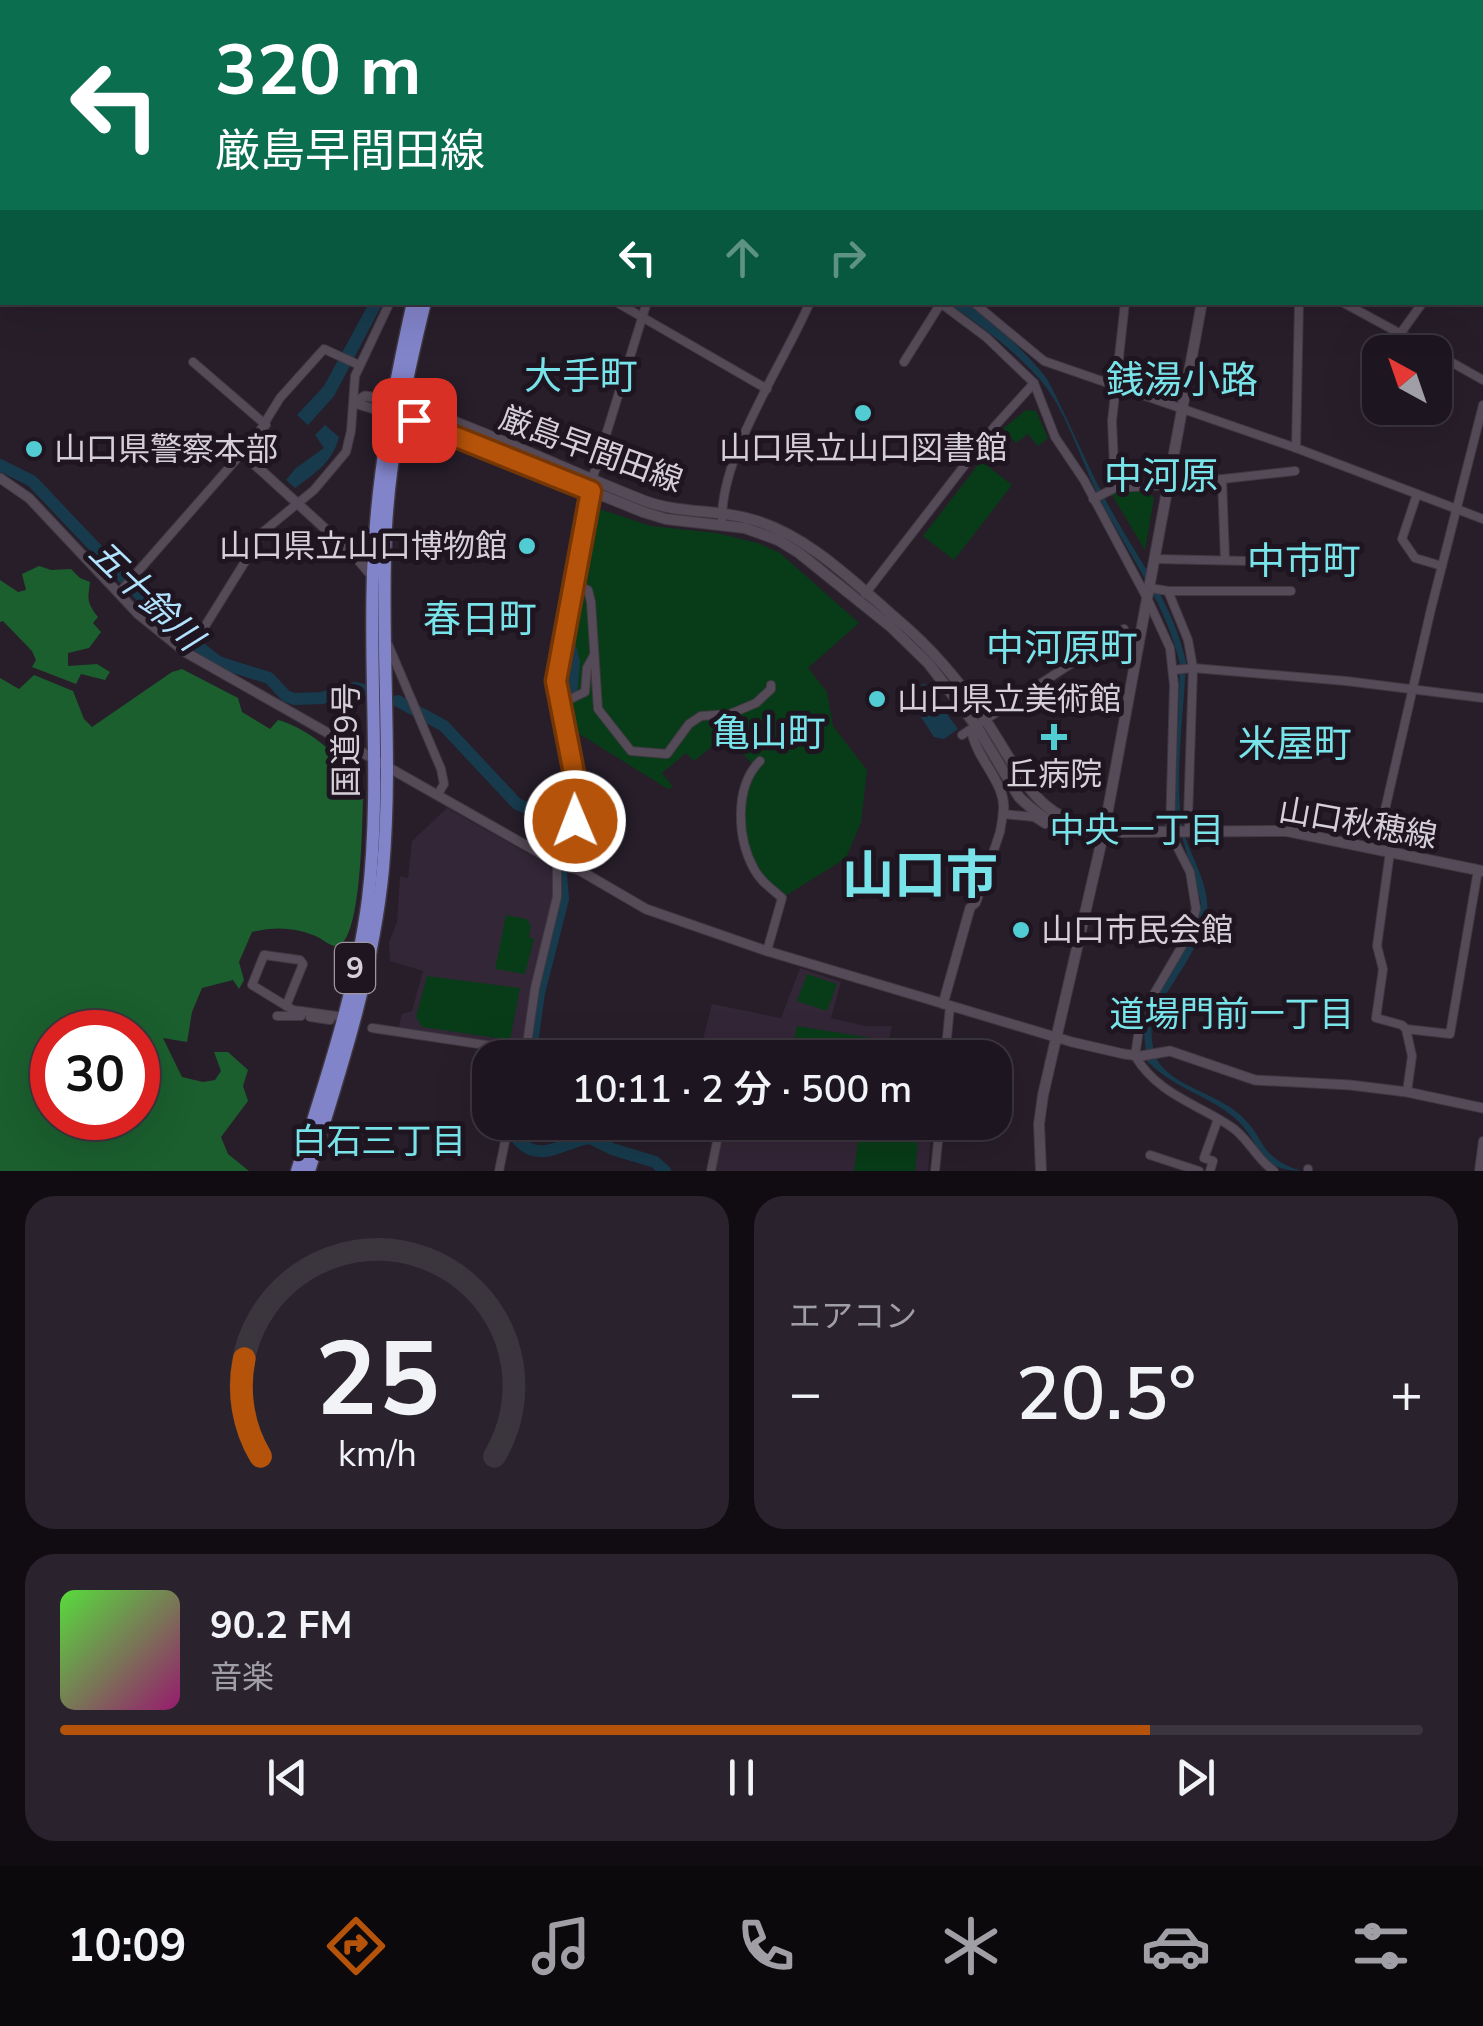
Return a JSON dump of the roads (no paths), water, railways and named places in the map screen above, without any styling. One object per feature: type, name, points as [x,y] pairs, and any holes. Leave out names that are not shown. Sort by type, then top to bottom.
[{"type":"highway","name":"国道9号","points":[[309,1171],[345,1056],[371,946],[384,856],[372,576],[376,508],[413,305]]},
{"type":"highway","name":"国道9号","points":[[297,1171],[368,896],[382,761],[386,524],[396,408],[423,305]]},
{"type":"main road","points":[[1042,1171],[1039,1124],[1156,589],[1155,559],[1201,305]]},
{"type":"main road","name":"厳島早間田線","points":[[396,408],[591,486],[759,532],[799,554],[930,664],[974,728],[1035,797],[1067,818],[1104,831]]},
{"type":"main road","name":"厳島早間田線","points":[[722,519],[746,518],[781,530],[812,550],[919,639],[1019,797],[1039,815],[1058,824],[1092,835],[1104,831]]},
{"type":"main road","name":"山口秋穂線","points":[[1104,831],[1287,831],[1480,870]]},
{"type":"street","points":[[187,650],[264,531],[298,505],[346,452],[357,364],[388,305]]},
{"type":"street","points":[[621,305],[768,390]]},
{"type":"street","points":[[528,1040],[535,988],[558,897],[558,862],[578,810],[569,735],[556,681],[591,486],[646,305]]},
{"type":"street","points":[[722,519],[730,474],[809,305]]},
{"type":"street","points":[[904,362],[939,305]]},
{"type":"street","points":[[943,305],[1033,379],[1061,450],[1073,462],[1188,640],[1192,668],[1180,783],[1170,833],[1190,872],[1196,909],[1189,934],[1141,1016],[1138,1056],[1159,1086],[1232,1126],[1258,1159],[1274,1171]]},
{"type":"street","points":[[976,305],[1043,362],[1296,448],[1483,520]]},
{"type":"street","points":[[1111,490],[1112,422],[1125,305]]},
{"type":"street","points":[[1296,448],[1299,305]]},
{"type":"street","points":[[1347,305],[1400,334],[1420,305]]},
{"type":"street","points":[[122,589],[266,426],[280,398],[324,349],[357,364]]},
{"type":"street","points":[[192,362],[266,426]]},
{"type":"street","points":[[865,594],[1043,362]]},
{"type":"street","points":[[1452,363],[1483,380]]},
{"type":"street","points":[[354,403],[396,408]]},
{"type":"street","points":[[1376,849],[1483,405]]},
{"type":"street","points":[[242,453],[372,576]]},
{"type":"street","points":[[1094,498],[1111,490],[1295,471]]},
{"type":"street","points":[[0,478],[35,504],[122,589],[138,614],[187,650],[646,909],[767,951],[947,1005],[1138,1056],[1181,1052],[1255,1080],[1350,1085],[1483,1108]]},
{"type":"street","points":[[1222,479],[1225,560]]},
{"type":"street","points":[[1417,494],[1402,539],[1415,558],[1442,566]]},
{"type":"street","points":[[1155,559],[1292,562]]},
{"type":"street","points":[[573,584],[588,590],[598,709],[631,751],[667,754],[701,716],[730,714],[756,703],[772,689],[771,685]]},
{"type":"street","points":[[1156,589],[1291,590]]},
{"type":"street","points":[[1156,589],[1174,670],[1180,783],[1190,832]]},
{"type":"street","points":[[946,1040],[947,1005],[970,908],[976,903],[1000,832],[1002,814],[1002,792],[974,747],[974,728],[1124,629]]},
{"type":"street","points":[[385,638],[441,770],[444,784],[438,794]]},
{"type":"street","points":[[560,704],[585,692],[588,668],[594,657]]},
{"type":"street","points":[[1174,670],[1192,668],[1413,688],[1483,698]]},
{"type":"street","points":[[760,761],[754,767],[741,804],[746,849],[754,870],[782,898],[767,951]]},
{"type":"street","points":[[1002,814],[1058,824]]},
{"type":"street","points":[[1390,852],[1376,946],[1383,969],[1376,1018],[1406,1029],[1412,1056],[1406,1092]]},
{"type":"street","points":[[1406,1029],[1450,1034],[1480,870]]},
{"type":"street","points":[[286,1006],[303,964],[300,960],[264,955],[252,985],[286,1006],[301,1014]]},
{"type":"street","points":[[277,1016],[337,1018]]},
{"type":"street","points":[[372,1028],[472,1045]]},
{"type":"street","points":[[1150,1155],[1199,1171],[1218,1120]]},
{"type":"street","points":[[500,1171],[506,1140]]},
{"type":"street","points":[[712,1171],[717,1140]]},
{"type":"street","points":[[935,1171],[938,1140]]},
{"type":"street","points":[[1479,1171],[1483,1140]]},
{"type":"street","points":[[1204,1158],[1212,1162],[1210,1171]]},
{"type":"water","points":[[368,305],[382,305],[334,396],[308,425],[297,415],[324,386]]},
{"type":"water","points":[[951,305],[973,307],[1047,379],[1104,497],[1172,618],[1186,662],[1179,800],[1183,830],[1205,890],[1207,915],[1192,952],[1152,1017],[1156,1058],[1176,1079],[1239,1114],[1269,1153],[1301,1171],[1269,1162],[1228,1112],[1169,1079],[1147,1061],[1143,1025],[1152,1000],[1195,931],[1201,903],[1175,812],[1180,664],[1156,599],[1100,499],[1051,394],[1032,371]]},
{"type":"water","points":[[325,425],[339,437],[336,446],[322,467],[295,488],[286,480],[324,448],[315,435]]},
{"type":"water","points":[[571,642],[580,661],[577,694],[571,696],[565,685]]},
{"type":"water","points":[[924,683],[958,729],[944,739],[934,737],[908,697]]},
{"type":"waterway","name":"五十鈴川","points":[[0,465],[32,481],[161,617],[218,662],[269,678],[294,699],[322,698],[355,688],[364,690]]},
{"type":"waterway","name":"五十鈴川","points":[[398,701],[444,726],[517,804],[549,817],[580,815],[583,819],[568,849]]},
{"type":"waterway","name":"五十鈴川","points":[[532,1040],[539,993],[563,899],[561,874]]},
{"type":"waterway","name":"五十鈴川","points":[[518,1140],[535,1151],[552,1150],[580,1140]]},
{"type":"waterway","name":"五十鈴川","points":[[594,1140],[655,1162],[665,1171]]},
{"type":"place","name":"山口県立山口図書館","points":[[863,413]]},
{"type":"place","name":"山口県警察本部","points":[[34,449]]},
{"type":"place","name":"山口県立山口博物館","points":[[527,546]]},
{"type":"place","name":"山口県立美術館","points":[[877,699]]},
{"type":"place","name":"丘病院","points":[[1054,737]]},
{"type":"place","name":"山口市民会館","points":[[1021,930]]},
{"type":"district","name":"大手町","points":[[581,376]]},
{"type":"district","name":"銭湯小路","points":[[1182,380]]},
{"type":"district","name":"中河原","points":[[1161,476]]},
{"type":"district","name":"中市町","points":[[1304,561]]},
{"type":"district","name":"春日町","points":[[480,619]]},
{"type":"district","name":"中河原町","points":[[1062,648]]},
{"type":"district","name":"亀山町","points":[[769,733]]},
{"type":"district","name":"米屋町","points":[[1295,744]]},
{"type":"district","name":"中央一丁目","points":[[1137,830]]},
{"type":"district","name":"山口市","points":[[920,875]]},
{"type":"district","name":"道場門前一丁目","points":[[1232,1014]]},
{"type":"district","name":"白石三丁目","points":[[379,1141]]}]
